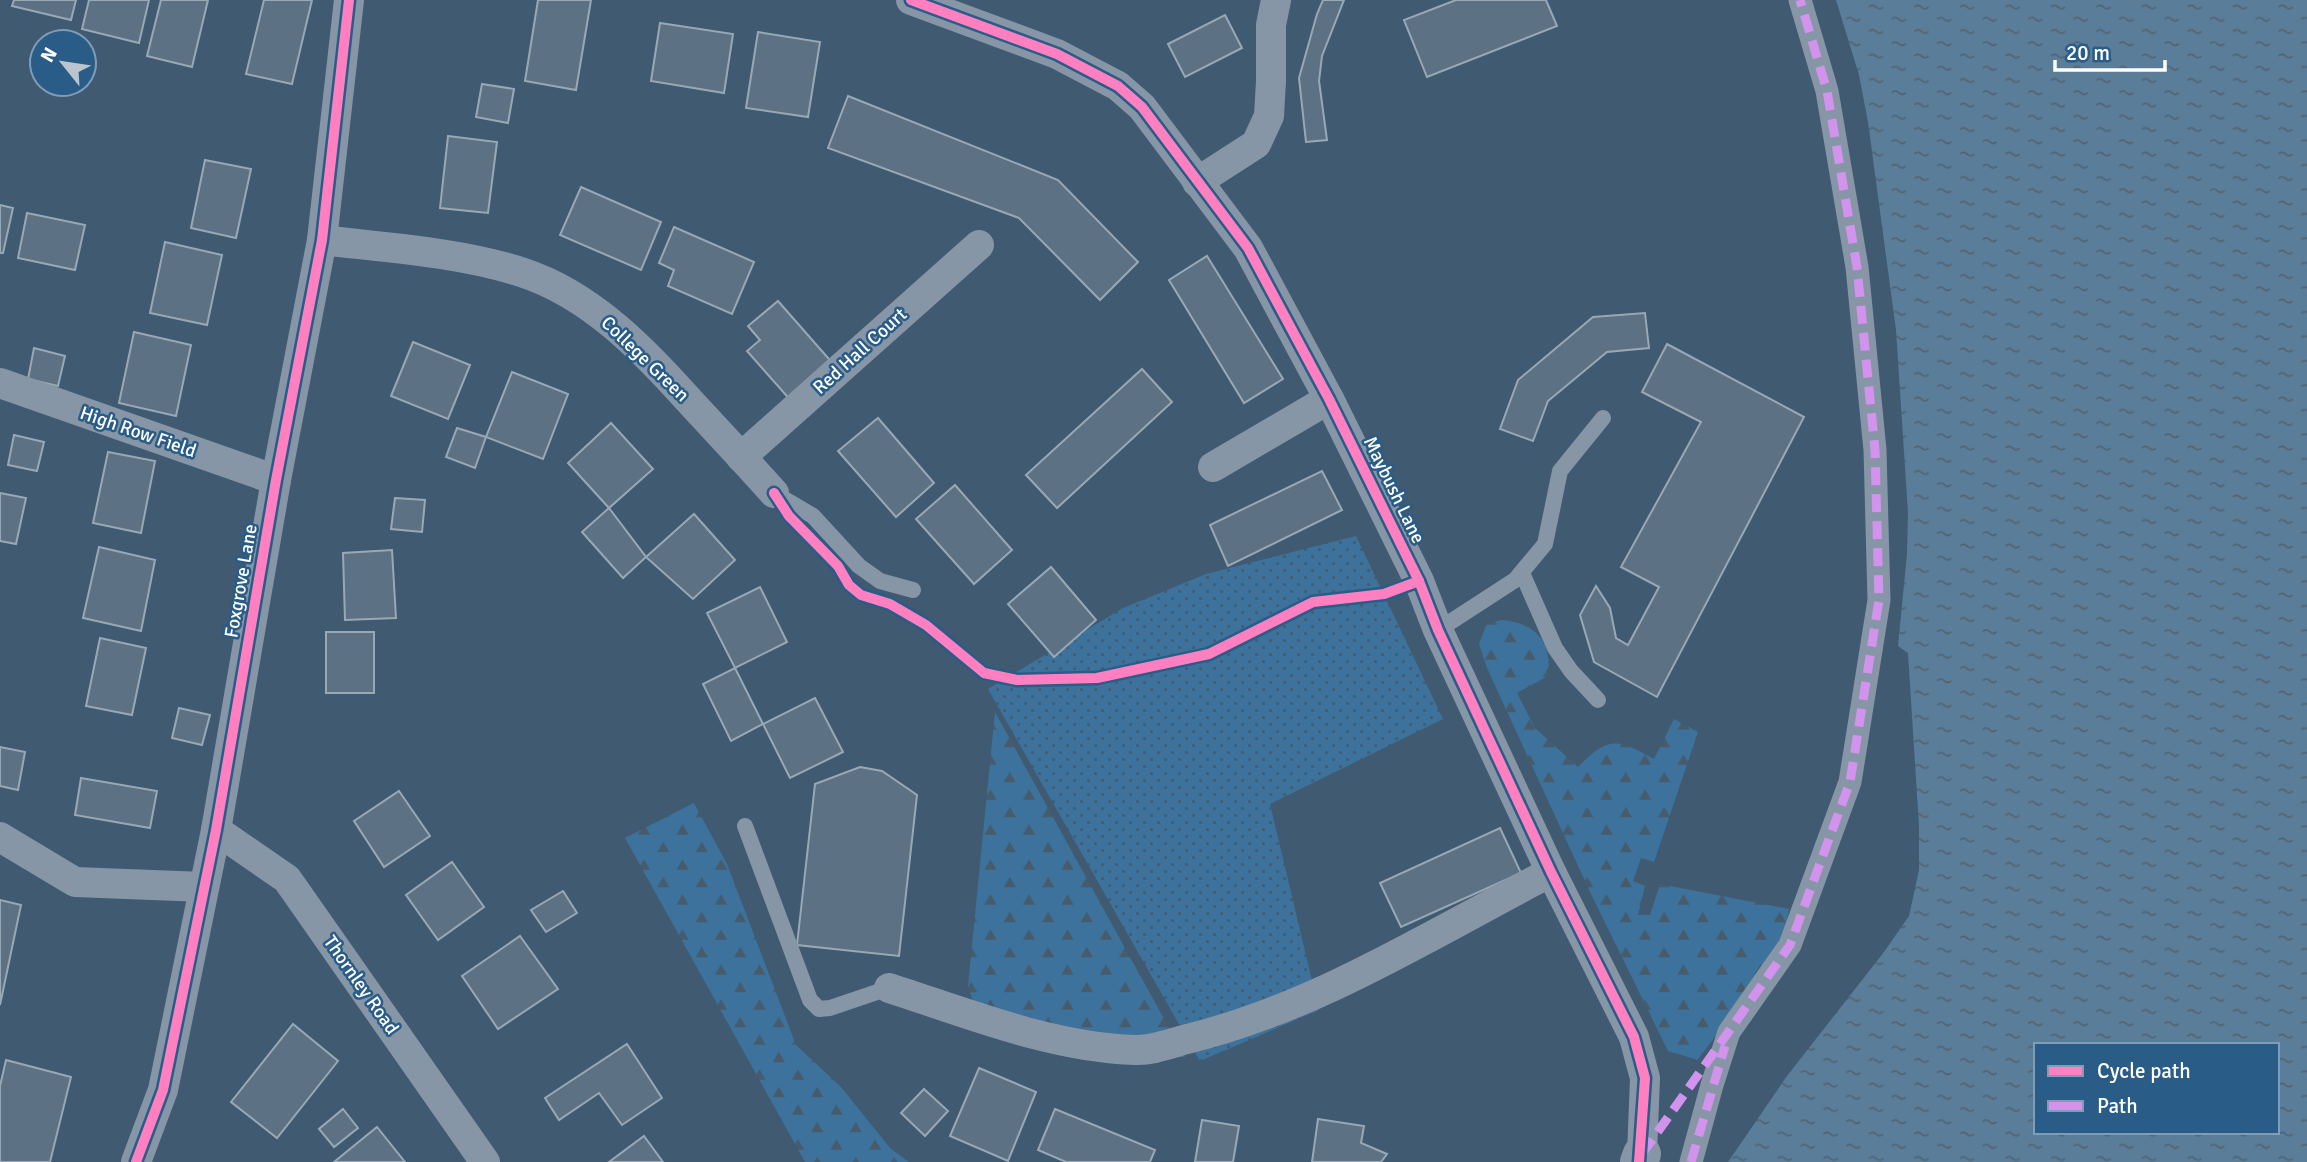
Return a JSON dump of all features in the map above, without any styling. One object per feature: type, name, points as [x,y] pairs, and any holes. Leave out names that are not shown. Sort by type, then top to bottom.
[{"type":"street","name":"Foxgrove Lane","points":[[136,1162],[163,1090],[216,830],[276,480],[322,240],[349,0]]},
{"type":"street","name":"Maybush Lane","points":[[911,0],[1057,54],[1118,86],[1142,107],[1248,248],[1329,400],[1419,581],[1438,630],[1552,872],[1634,1037],[1645,1079],[1640,1158]]},
{"type":"street","points":[[1197,182],[1256,144],[1269,116],[1272,81],[1271,25],[1276,0]]},
{"type":"street","points":[[1691,1162],[1729,1032],[1790,945],[1850,782],[1879,600],[1875,450],[1857,267],[1827,91],[1800,0]]},
{"type":"street","name":"College Green","points":[[322,240],[466,259],[522,273],[569,293],[611,323],[656,364],[774,493]]},
{"type":"street","name":"Red Hall Court","points":[[741,457],[979,245]]},
{"type":"street","name":"High Row Field","points":[[0,383],[276,480]]},
{"type":"street","points":[[1213,467],[1329,400]]},
{"type":"street","name":"Thornley Road","points":[[216,830],[287,879],[485,1162]]},
{"type":"street","points":[[0,837],[75,882],[204,887]]},
{"type":"street","points":[[889,988],[1088,1047],[1138,1051],[1259,1018],[1378,964],[1552,872]]},
{"type":"lane","points":[[1438,630],[1516,580],[1545,544],[1560,471],[1603,418]]},
{"type":"lane","points":[[774,493],[813,516],[859,566],[880,581],[913,590]]},
{"type":"lane","points":[[1522,573],[1555,648],[1571,671],[1598,700]]},
{"type":"lane","points":[[745,826],[810,1000],[819,1009],[830,1008],[889,988]]},
{"type":"green space","points":[[1356,536],[1443,719],[1270,804],[1319,1010],[1200,1061],[988,689],[1123,608],[1206,574]]},
{"type":"green space","points":[[1503,620],[1525,626],[1540,637],[1544,644],[1549,664],[1548,676],[1517,693],[1535,728],[1578,767],[1597,750],[1613,744],[1631,747],[1654,759],[1674,719],[1698,732],[1654,862],[1641,858],[1633,881],[1645,886],[1638,915],[1650,915],[1660,884],[1789,909],[1783,942],[1698,1060],[1668,1051],[1591,894],[1487,668],[1479,644],[1487,623]]},
{"type":"green space","points":[[995,712],[1185,1057],[1149,1058],[977,1015],[968,986]]},
{"type":"green space","points":[[694,803],[727,864],[796,1045],[841,1087],[890,1148],[909,1162],[805,1162],[625,838]]},
{"type":"water","points":[[1836,0],[2307,0],[2307,1162],[1728,1162],[1787,1076],[1909,916],[1919,870],[1919,826],[1908,653],[1898,646],[1908,513],[1896,330],[1868,122],[1859,75]]},
{"type":"building","points":[[14,0],[76,0],[71,20],[12,6]]},
{"type":"building","points":[[89,0],[149,0],[139,43],[98,33],[98,28],[82,28]]},
{"type":"building","points":[[161,0],[208,0],[192,67],[147,56]]},
{"type":"building","points":[[264,0],[312,0],[292,84],[246,74]]},
{"type":"building","points":[[538,0],[591,0],[576,90],[525,81]]},
{"type":"building","points":[[1323,0],[1344,0],[1322,56],[1319,81],[1327,140],[1306,142],[1299,78]]},
{"type":"building","points":[[1456,0],[1546,0],[1557,26],[1427,77],[1404,20]]},
{"type":"building","points":[[1225,15],[1242,48],[1185,77],[1168,44]]},
{"type":"building","points":[[660,23],[733,34],[724,93],[651,81]]},
{"type":"building","points":[[758,32],[820,42],[808,117],[746,108]]},
{"type":"building","points":[[482,84],[514,89],[508,123],[476,117]]},
{"type":"building","points":[[848,96],[1058,180],[1138,262],[1100,300],[1019,218],[828,148]]},
{"type":"building","points":[[448,136],[497,142],[488,213],[440,208]]},
{"type":"building","points":[[205,160],[251,169],[236,238],[191,228]]},
{"type":"building","points":[[581,187],[661,222],[641,270],[560,235]]},
{"type":"building","points":[[0,205],[13,208],[3,253],[0,253]]},
{"type":"building","points":[[27,213],[85,225],[75,270],[18,258]]},
{"type":"building","points":[[674,227],[754,262],[732,314],[668,286],[674,270],[659,263]]},
{"type":"building","points":[[165,242],[222,255],[207,325],[150,313]]},
{"type":"building","points":[[1207,256],[1283,379],[1244,403],[1169,280]]},
{"type":"building","points":[[778,301],[835,366],[793,403],[747,351],[760,340],[748,326]]},
{"type":"building","points":[[1645,313],[1649,348],[1607,352],[1548,401],[1533,441],[1500,429],[1518,380],[1593,317]]},
{"type":"building","points":[[134,332],[191,345],[176,416],[119,403]]},
{"type":"building","points":[[413,342],[470,365],[448,419],[391,396]]},
{"type":"building","points":[[1667,344],[1804,417],[1657,697],[1594,662],[1580,615],[1596,586],[1610,608],[1616,638],[1628,645],[1659,587],[1621,567],[1701,422],[1642,392]]},
{"type":"building","points":[[34,348],[65,356],[58,386],[28,379]]},
{"type":"building","points":[[1142,369],[1172,402],[1057,508],[1026,475]]},
{"type":"building","points":[[512,372],[568,394],[543,459],[486,437]]},
{"type":"building","points":[[878,418],[934,483],[896,517],[838,451]]},
{"type":"building","points":[[611,423],[653,469],[609,508],[568,463]]},
{"type":"building","points":[[457,428],[486,437],[475,468],[446,457]]},
{"type":"building","points":[[14,435],[44,442],[37,471],[8,465]]},
{"type":"building","points":[[108,452],[155,461],[141,533],[93,523]]},
{"type":"building","points":[[1322,471],[1342,510],[1228,566],[1210,525]]},
{"type":"building","points":[[955,485],[1012,550],[974,584],[916,519]]},
{"type":"building","points":[[0,493],[26,498],[16,544],[0,541]]},
{"type":"building","points":[[395,498],[425,500],[422,532],[391,529]]},
{"type":"building","points":[[609,508],[646,557],[623,578],[582,532]]},
{"type":"building","points":[[694,514],[735,560],[693,599],[646,557]]},
{"type":"building","points":[[99,547],[155,560],[141,631],[83,618]]},
{"type":"building","points":[[392,550],[396,618],[345,620],[343,553]]},
{"type":"building","points":[[1051,567],[1096,620],[1054,657],[1008,604]]},
{"type":"building","points":[[760,587],[787,642],[735,668],[707,613]]},
{"type":"building","points":[[326,632],[374,632],[374,693],[326,693]]},
{"type":"building","points":[[100,638],[146,648],[132,715],[86,706]]},
{"type":"building","points":[[735,668],[763,724],[731,741],[703,684]]},
{"type":"building","points":[[815,698],[843,752],[790,778],[763,724]]},
{"type":"building","points":[[179,708],[210,715],[202,745],[172,738]]},
{"type":"building","points":[[0,747],[25,752],[18,790],[0,786]]},
{"type":"building","points":[[860,767],[882,771],[917,795],[899,956],[797,945],[815,784]]},
{"type":"building","points":[[81,778],[157,791],[150,828],[75,815]]},
{"type":"building","points":[[399,791],[430,836],[384,867],[354,821]]},
{"type":"building","points":[[1500,828],[1521,873],[1401,927],[1380,883]]},
{"type":"building","points":[[452,862],[484,907],[438,940],[406,895]]},
{"type":"building","points":[[563,891],[577,913],[546,932],[531,910]]},
{"type":"building","points":[[0,900],[21,905],[0,1005]]},
{"type":"building","points":[[520,936],[558,989],[498,1029],[462,976]]},
{"type":"building","points":[[293,1024],[338,1061],[277,1138],[231,1102]]},
{"type":"building","points":[[627,1044],[662,1098],[622,1125],[599,1093],[559,1120],[545,1098]]},
{"type":"building","points":[[6,1060],[71,1077],[50,1162],[0,1162],[0,1086]]},
{"type":"building","points":[[979,1068],[1036,1092],[1008,1161],[950,1136]]},
{"type":"building","points":[[924,1089],[948,1111],[925,1136],[901,1113]]},
{"type":"building","points":[[343,1109],[358,1128],[334,1147],[319,1129]]},
{"type":"building","points":[[1055,1109],[1155,1150],[1150,1162],[1066,1162],[1038,1150]]},
{"type":"building","points":[[1318,1119],[1364,1126],[1361,1143],[1387,1154],[1381,1162],[1312,1162]]},
{"type":"building","points":[[1202,1120],[1239,1126],[1233,1162],[1195,1162]]},
{"type":"building","points":[[377,1127],[405,1162],[334,1162]]},
{"type":"building","points":[[644,1136],[663,1162],[609,1162]]},
{"type":"marked path","points":[[1642,1154],[1790,945],[1850,782],[1879,600],[1875,450],[1857,267],[1827,91],[1800,0]]},
{"type":"marked path","points":[[1691,1162],[1725,1046]]},
{"type":"cycle path","points":[[136,1162],[163,1090],[216,830],[276,480],[322,240],[349,0]]},
{"type":"cycle path","points":[[911,0],[1057,54],[1118,86],[1142,107],[1248,248],[1329,399],[1419,581],[1438,630],[1551,872],[1634,1037],[1645,1078],[1639,1162]]},
{"type":"cycle path","points":[[774,493],[789,516],[838,566],[849,585],[861,595],[890,604],[926,625],[984,673],[1017,680],[1097,678],[1209,654],[1313,602],[1384,594],[1419,581]]}]
